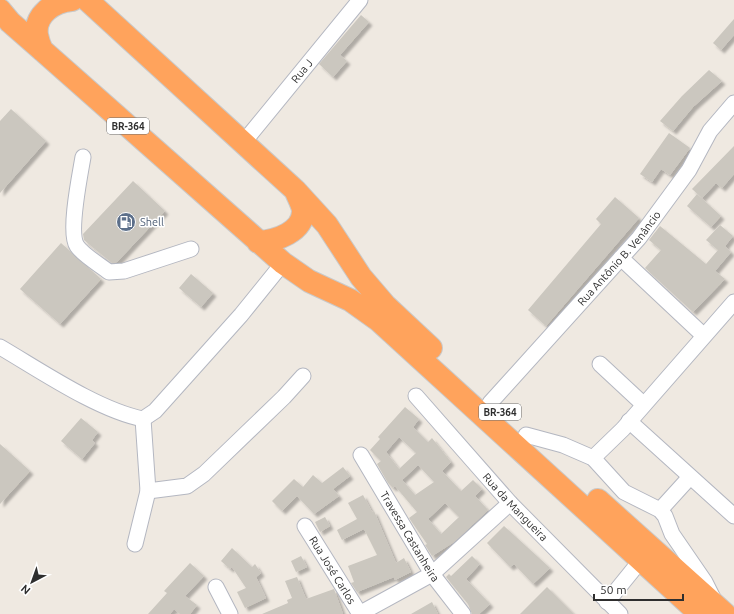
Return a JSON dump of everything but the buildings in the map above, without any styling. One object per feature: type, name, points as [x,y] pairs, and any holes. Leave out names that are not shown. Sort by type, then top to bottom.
[{"type":"highway","name":"BR-364","points":[[82,0],[295,190],[327,225],[361,277],[385,305],[715,612]]},
{"type":"highway","points":[[42,50],[37,34],[41,17],[55,3],[82,0]]},
{"type":"highway","name":"BR-364","points":[[0,10],[10,22],[258,242],[283,263],[309,281],[350,300],[378,320],[641,560],[715,612]]},
{"type":"highway","points":[[258,242],[276,240],[284,236],[291,232],[302,218],[303,208],[295,190]]},
{"type":"street","name":"Rua J","points":[[243,143],[360,0]]},
{"type":"street","name":"Rua Antônio B. Venâncio","points":[[490,403],[639,238],[689,170],[710,131],[734,103]]},
{"type":"street","points":[[83,157],[73,234],[77,246],[108,272],[124,271],[191,249]]},
{"type":"street","points":[[621,258],[704,335]]},
{"type":"street","points":[[0,347],[89,398],[125,415],[143,419],[155,411],[233,325],[283,263]]},
{"type":"street","points":[[593,458],[629,421],[734,302]]},
{"type":"street","points":[[600,364],[643,404]]},
{"type":"street","points":[[148,491],[186,486],[204,474],[284,397],[303,376]]},
{"type":"street","name":"Rua da Mangueira","points":[[416,396],[510,503],[620,614]]},
{"type":"street","points":[[135,544],[148,491],[143,419]]},
{"type":"street","points":[[629,421],[734,516]]},
{"type":"street","points":[[526,435],[563,445],[593,458],[624,492],[660,510],[665,516],[672,534],[705,582],[715,612]]},
{"type":"street","name":"Travessa Castanheira","points":[[361,455],[432,574],[463,614]]},
{"type":"street","points":[[660,510],[690,477]]},
{"type":"street","points":[[360,614],[432,574],[510,503]]},
{"type":"street","name":"Rua José Carlos","points":[[305,526],[360,614]]},
{"type":"street","points":[[607,602],[641,560]]},
{"type":"street","points":[[216,587],[230,614]]},
{"type":"place","name":"Shell","points":[[126,222]]}]
